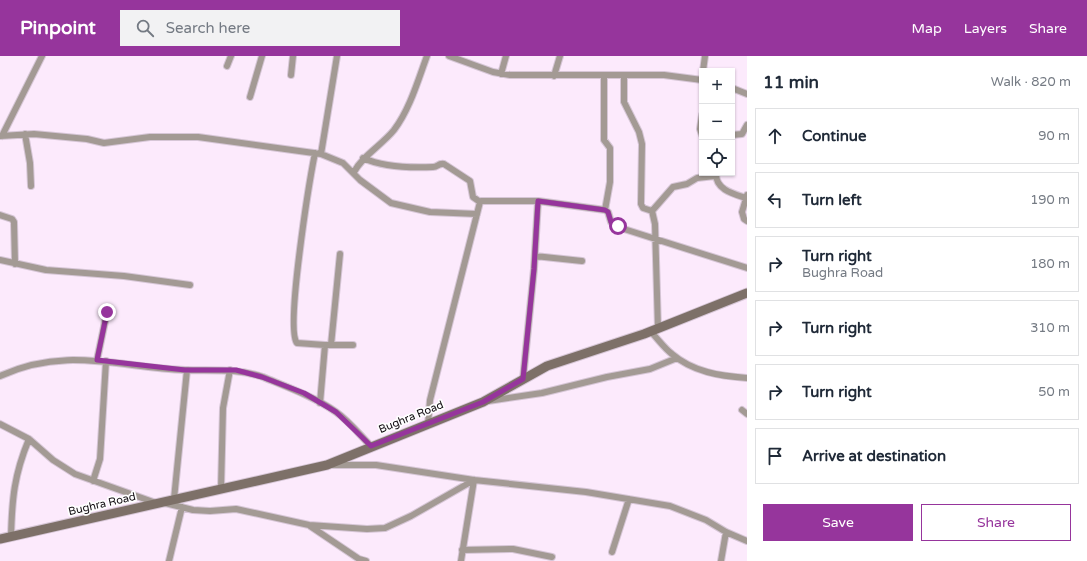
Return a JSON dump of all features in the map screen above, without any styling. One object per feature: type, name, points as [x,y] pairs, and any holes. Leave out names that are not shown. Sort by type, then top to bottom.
[{"type":"street","points":[[1,136],[42,56]]},
{"type":"street","points":[[227,66],[231,56]]},
{"type":"street","points":[[250,97],[262,56]]},
{"type":"street","points":[[291,75],[293,56]]},
{"type":"street","points":[[337,56],[304,216],[294,338],[296,342],[301,344],[353,345]]},
{"type":"street","points":[[354,172],[363,158],[374,151],[397,125],[413,92],[427,56]]},
{"type":"street","points":[[449,56],[501,74],[554,76],[676,75],[699,79]]},
{"type":"street","points":[[501,74],[506,56]]},
{"type":"street","points":[[554,76],[560,56]]},
{"type":"street","points":[[704,68],[705,56]]},
{"type":"street","points":[[604,75],[604,140],[610,148],[610,182],[605,210]]},
{"type":"street","points":[[624,75],[624,102],[639,132],[642,144],[641,204],[643,208],[652,211]]},
{"type":"street","points":[[735,89],[747,94]]},
{"type":"street","points":[[735,135],[742,134],[747,125]]},
{"type":"street","points":[[1,136],[25,134],[88,139],[104,143],[150,137],[198,137],[318,153],[337,160],[354,172],[365,184],[391,202],[430,212],[477,214]]},
{"type":"street","points":[[25,134],[30,163],[31,186]]},
{"type":"street","points":[[363,158],[371,162],[400,166],[433,167],[440,163],[444,164],[470,181],[473,196],[480,202]]},
{"type":"street","points":[[710,176],[697,178],[687,184],[673,187],[652,211],[655,240],[654,330],[676,358],[692,368],[718,375],[747,378]]},
{"type":"street","points":[[716,176],[719,184],[731,194],[747,196],[742,215],[744,219],[747,220]]},
{"type":"street","points":[[480,202],[485,200],[538,201],[605,210],[608,212],[609,218],[614,224],[655,240],[747,268]]},
{"type":"street","points":[[523,379],[535,256],[538,201]]},
{"type":"street","points":[[428,424],[432,393],[480,202]]},
{"type":"street","points":[[0,215],[14,222],[15,264]]},
{"type":"street","points":[[320,403],[340,254]]},
{"type":"street","points":[[535,256],[582,261]]},
{"type":"street","points":[[0,260],[46,270],[124,276],[190,285]]},
{"type":"street","name":"Bughra Road","points":[[0,539],[327,465],[483,402],[547,366],[654,330],[747,293]]},
{"type":"street","points":[[97,360],[107,312]]},
{"type":"street","points":[[483,402],[542,393],[607,376],[650,369],[676,358]]},
{"type":"street","points":[[0,376],[36,364],[64,359],[97,360],[187,370],[230,370],[262,377],[304,393],[340,415],[371,446]]},
{"type":"street","points":[[94,481],[100,459],[106,361]]},
{"type":"street","points":[[174,499],[187,370]]},
{"type":"street","points":[[221,489],[223,408],[230,370]]},
{"type":"street","points":[[0,424],[29,439],[64,467],[94,481],[159,503],[210,511],[236,509],[309,525],[367,530],[385,528],[447,497],[474,480]]},
{"type":"street","points":[[11,537],[12,496],[23,453],[29,439]]},
{"type":"street","points":[[327,465],[376,465],[474,480],[586,492],[670,506],[706,520],[726,532],[747,541]]},
{"type":"street","points":[[461,561],[474,480]]},
{"type":"street","points":[[612,552],[629,499]]},
{"type":"street","points":[[169,561],[182,507]]},
{"type":"street","points":[[309,525],[359,560],[366,561]]},
{"type":"street","points":[[721,561],[726,532]]},
{"type":"street","points":[[462,550],[513,549],[541,558],[552,557]]},
{"type":"route","points":[[107,312],[97,360],[185,370],[236,370],[262,377],[283,387],[304,393],[336,412],[346,420],[371,446],[483,402],[523,379],[534,269],[538,201],[555,202],[605,210],[608,212],[611,222],[618,226]]}]
